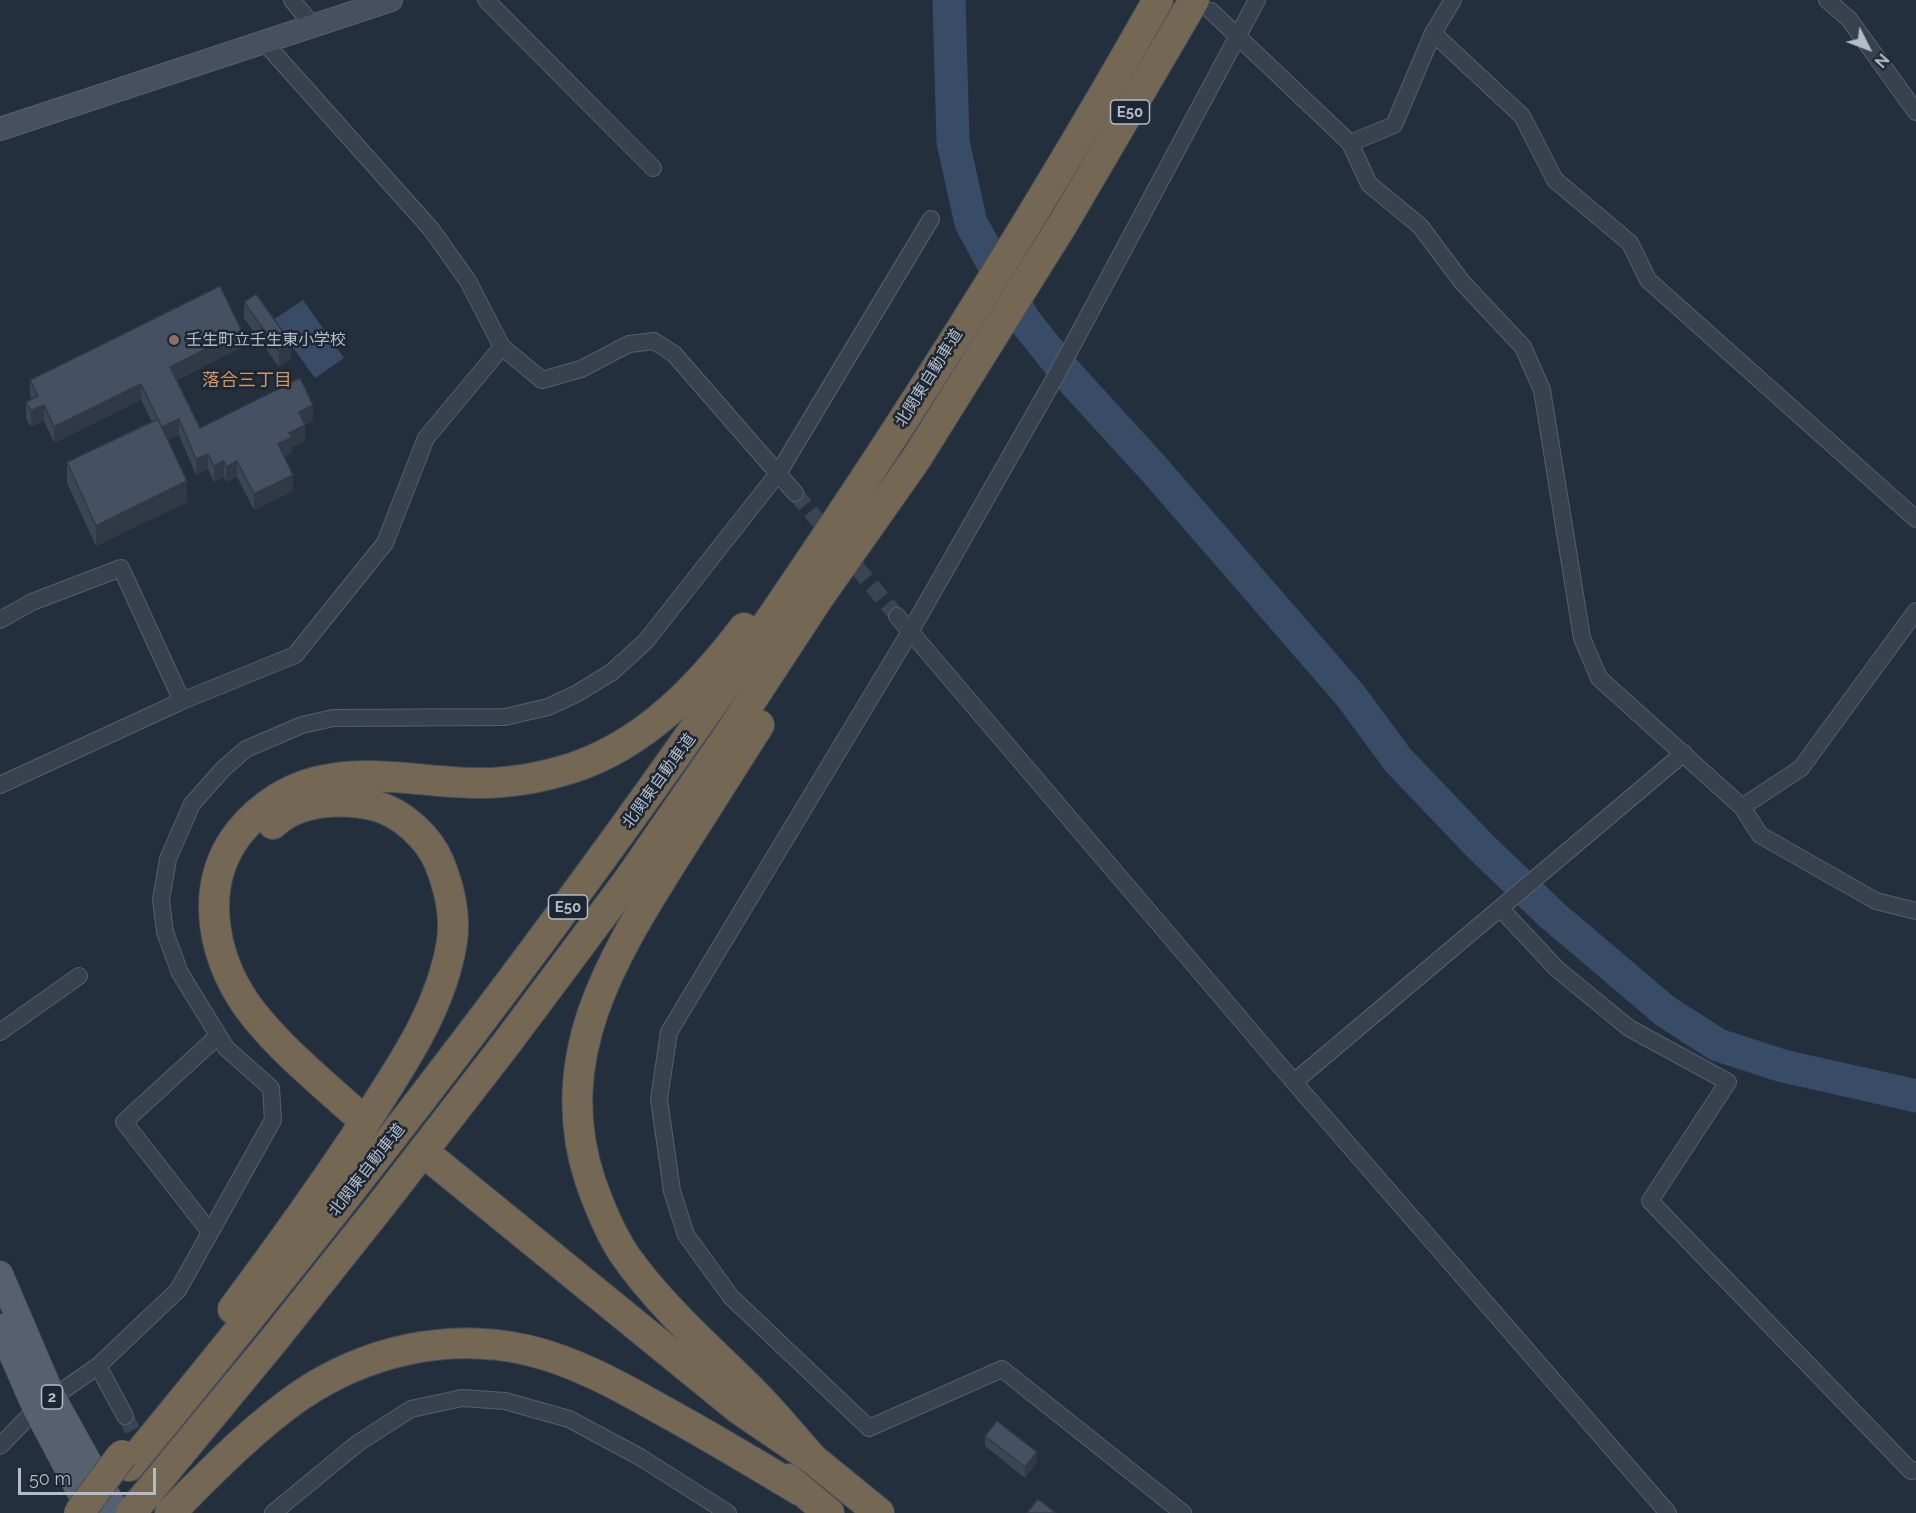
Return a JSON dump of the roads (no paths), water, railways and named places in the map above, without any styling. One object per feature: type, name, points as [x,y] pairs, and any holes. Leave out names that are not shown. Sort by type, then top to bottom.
[{"type":"highway","name":"北関東自動車道","points":[[91,1513],[125,1460],[356,1185],[489,1013],[600,862],[800,578],[1046,192],[1158,0]]},
{"type":"highway","name":"北関東自動車道","points":[[139,1504],[273,1341],[513,1035],[627,882],[726,739],[819,597],[916,459],[1203,5]]},
{"type":"highway","points":[[79,1513],[125,1460],[335,1169],[402,1065],[428,1019],[443,978],[452,940],[452,908],[447,880],[435,854],[422,836],[401,818],[383,808],[357,801],[330,801],[300,809],[276,821],[247,853],[231,900],[232,924],[239,951],[262,999],[358,1105],[274,1039],[253,1014],[231,976],[215,933],[213,907],[216,879],[223,856],[236,837],[252,817],[275,799],[301,787],[330,779],[364,777],[473,783],[545,776],[609,753],[666,715],[727,651],[878,432],[966,318]]},
{"type":"highway","points":[[814,1460],[754,1393],[675,1315],[624,1254],[605,1221],[584,1161],[577,1101],[578,1072],[591,1012],[626,936],[836,604],[916,459]]},
{"type":"highway","points":[[829,1513],[801,1491],[727,1421],[585,1308],[432,1169],[738,1409],[814,1460],[879,1513]]},
{"type":"highway","points":[[170,1513],[226,1457],[298,1397],[366,1360],[409,1348],[447,1343],[527,1350],[606,1380],[718,1441],[801,1491]]},
{"type":"main road","name":"2","points":[[0,1274],[44,1403],[91,1513]]},
{"type":"main road","name":"2","points":[[0,1327],[44,1403],[117,1513]]},
{"type":"street","points":[[292,0],[314,27]]},
{"type":"street","points":[[0,129],[390,0]]},
{"type":"street","points":[[486,0],[653,168]]},
{"type":"street","points":[[1183,1513],[1002,1369],[869,1428],[731,1297],[686,1235],[672,1191],[659,1099],[669,1032],[910,632],[1056,376],[1094,309],[1257,0]]},
{"type":"street","points":[[1350,143],[1394,124],[1433,33],[1453,0]]},
{"type":"street","points":[[1827,0],[1849,19],[1916,112]]},
{"type":"street","points":[[1203,5],[1350,143],[1369,184],[1420,226],[1462,282],[1523,347],[1542,390],[1582,638],[1599,678],[1742,807],[1760,835],[1876,901],[1916,911]]},
{"type":"street","points":[[1433,33],[1522,116],[1555,180],[1630,243],[1648,280],[1916,519]]},
{"type":"street","points":[[265,43],[431,229],[468,281],[502,347],[542,380],[581,369],[629,344],[654,341],[674,354],[795,493]]},
{"type":"street","points":[[0,1446],[44,1403],[98,1366],[178,1290],[273,1120],[271,1089],[226,1048],[180,972],[165,932],[161,900],[168,859],[192,804],[224,768],[246,748],[277,733],[333,718],[505,717],[548,707],[576,694],[612,672],[646,641],[779,472],[932,219]]},
{"type":"street","points":[[0,785],[182,701],[295,655],[385,543],[426,438],[502,347]]},
{"type":"street","points":[[0,620],[32,602],[121,568],[182,701]]},
{"type":"street","points":[[1742,807],[1801,768],[1916,611]]},
{"type":"street","points":[[897,616],[1294,1082],[1668,1513]]},
{"type":"street","points":[[1294,1082],[1684,753]]},
{"type":"street","points":[[1501,909],[1557,969],[1629,1028],[1728,1082],[1650,1201],[1911,1471],[1916,1470]]},
{"type":"street","points":[[0,1032],[79,976]]},
{"type":"street","points":[[210,1232],[124,1122],[218,1036]]},
{"type":"street","points":[[98,1366],[125,1416]]},
{"type":"street","points":[[273,1513],[358,1443],[411,1409],[462,1398],[505,1401],[569,1419],[640,1458],[728,1513]]},
{"type":"water","points":[[303,300],[344,358],[315,378],[273,320]]},
{"type":"waterway","points":[[949,0],[953,142],[971,223],[1024,320],[1068,375],[1153,468],[1350,695],[1398,760],[1480,846],[1552,915],[1665,1011],[1718,1045],[1783,1066],[1916,1096]]},
{"type":"tunnel","points":[[795,493],[897,616]]},
{"type":"tunnel","points":[[368,1125],[427,1176]]},
{"type":"tunnel","points":[[125,1416],[176,1513]]},
{"type":"place","name":"壬生町立壬生東小学校","points":[[174,340]]},
{"type":"district","name":"落合三丁目","points":[[247,381]]}]
